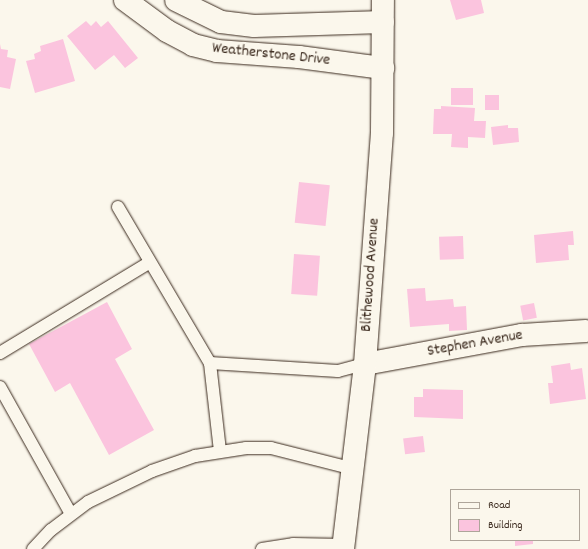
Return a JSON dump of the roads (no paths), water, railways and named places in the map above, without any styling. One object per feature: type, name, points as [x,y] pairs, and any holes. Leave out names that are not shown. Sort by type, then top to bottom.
[{"type":"street","name":"Weatherstone Drive","points":[[125,0],[167,30],[194,45],[218,52],[299,57],[383,68]]},
{"type":"street","name":"Weatherstone Drive","points":[[176,0],[221,22],[254,26],[383,22]]},
{"type":"street","name":"Blithewood Avenue","points":[[343,547],[350,468],[365,364],[382,133],[383,0]]},
{"type":"street","name":"Stephen Avenue","points":[[365,364],[522,335],[586,331]]},
{"type":"lane","points":[[118,207],[210,363],[220,451]]},
{"type":"lane","points":[[0,353],[150,262]]},
{"type":"lane","points":[[210,363],[338,371],[365,364]]},
{"type":"lane","points":[[0,387],[71,514]]},
{"type":"lane","points":[[32,549],[71,514],[110,491],[152,471],[220,451],[271,448],[350,468]]},
{"type":"lane","points":[[262,549],[294,544],[343,547]]}]
